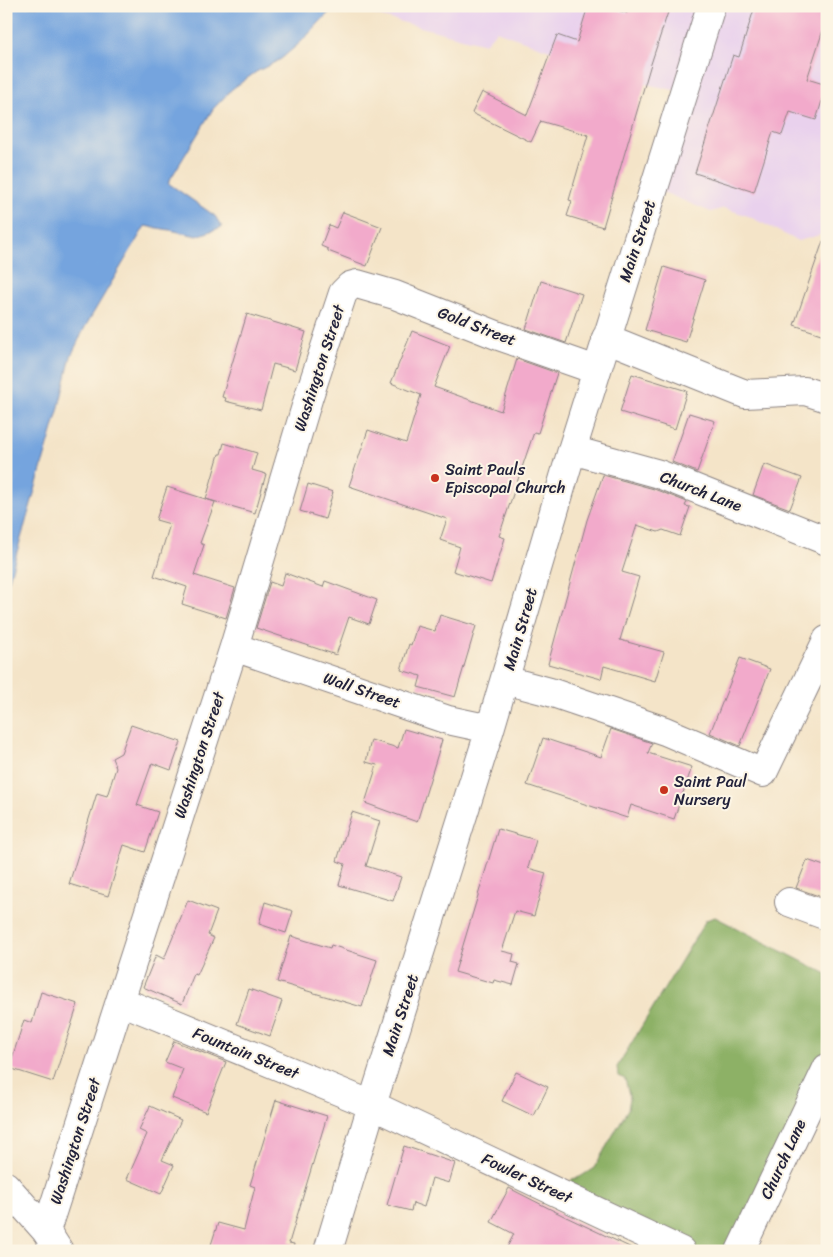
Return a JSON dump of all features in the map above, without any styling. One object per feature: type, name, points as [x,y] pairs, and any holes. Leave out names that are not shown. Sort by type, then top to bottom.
[{"type":"street","name":"Main Street","points":[[328,1251],[505,680],[596,370],[711,6]]},
{"type":"street","name":"Gold Street","points":[[357,284],[395,295],[499,336],[596,370]]},
{"type":"street","name":"Washington Street","points":[[52,1241],[121,1001],[234,647],[309,396],[343,293],[350,286],[357,284]]},
{"type":"street","points":[[606,338],[745,394],[806,391],[827,398]]},
{"type":"street","name":"Church Lane","points":[[572,450],[659,474],[827,541]]},
{"type":"street","points":[[505,680],[550,692],[665,731],[763,773],[827,640]]},
{"type":"street","name":"Wall Street","points":[[234,647],[448,720],[490,729]]},
{"type":"street","points":[[789,902],[827,916]]},
{"type":"street","name":"Fountain Street","points":[[121,1001],[372,1104]]},
{"type":"street","name":"Church Lane","points":[[740,1251],[827,1068]]},
{"type":"street","name":"Fowler Street","points":[[372,1104],[682,1251]]},
{"type":"street","points":[[6,1186],[52,1241]]},
{"type":"shaded area","points":[[341,6],[827,6],[827,233],[798,241],[748,216],[724,208],[711,212],[653,188],[683,92],[645,84],[496,31],[485,44]]},
{"type":"green space","points":[[715,917],[827,974],[827,1079],[738,1251],[684,1251],[568,1195],[572,1179],[580,1177],[594,1168],[628,1109],[630,1098],[625,1079],[618,1076],[617,1067],[706,920]]},
{"type":"water","points":[[6,6],[335,6],[302,41],[281,59],[256,72],[232,89],[213,109],[168,183],[215,216],[222,227],[197,236],[145,226],[85,327],[71,356],[58,411],[6,590]]},
{"type":"building","points":[[588,6],[605,6],[627,13],[629,6],[670,6],[603,227],[567,216],[572,201],[569,200],[588,135],[541,121],[531,142],[472,113],[482,92],[527,115],[557,35],[577,42]]},
{"type":"building","points":[[755,6],[827,6],[827,18],[807,79],[827,85],[816,120],[790,112],[782,135],[773,132],[754,192],[695,173],[733,55],[739,57]]},
{"type":"building","points":[[343,212],[382,227],[367,266],[328,251],[328,249],[321,246],[329,225],[336,228]]},
{"type":"building","points":[[823,241],[827,241],[827,336],[794,325]]},
{"type":"building","points":[[664,267],[705,280],[686,342],[645,330]]},
{"type":"building","points":[[541,281],[582,294],[566,343],[526,329]]},
{"type":"building","points":[[247,314],[306,332],[295,370],[273,364],[261,410],[225,401],[226,398],[222,397]]},
{"type":"building","points":[[412,331],[450,346],[434,387],[501,411],[517,359],[557,373],[538,433],[534,432],[499,536],[505,538],[491,583],[453,571],[460,547],[440,540],[447,519],[349,486],[368,430],[406,443],[421,395],[391,383]]},
{"type":"building","points":[[632,374],[687,391],[675,429],[620,412]]},
{"type":"building","points":[[689,413],[715,421],[697,472],[672,462]]},
{"type":"building","points":[[224,443],[257,453],[252,470],[266,474],[255,513],[206,499]]},
{"type":"building","points":[[764,464],[802,478],[790,509],[753,495]]},
{"type":"building","points":[[603,475],[654,489],[687,502],[685,506],[690,507],[680,536],[663,530],[658,532],[637,525],[622,572],[639,577],[620,640],[664,652],[655,681],[604,666],[601,679],[548,664],[587,520]]},
{"type":"building","points":[[308,484],[333,492],[325,519],[300,511]]},
{"type":"building","points":[[167,487],[215,502],[200,543],[204,545],[194,575],[235,588],[226,618],[182,604],[187,587],[154,576],[170,524],[156,520]]},
{"type":"building","points":[[285,573],[323,587],[325,581],[377,600],[369,624],[349,617],[336,655],[256,628],[270,582],[281,586]]},
{"type":"building","points":[[440,615],[476,626],[455,697],[418,687],[421,676],[401,670],[417,626],[435,631]]},
{"type":"building","points":[[740,658],[770,669],[740,746],[710,733]]},
{"type":"building","points":[[131,725],[181,742],[171,770],[152,763],[137,805],[158,812],[145,852],[124,845],[108,896],[69,884],[97,793],[107,796],[116,768],[112,758],[121,753]]},
{"type":"building","points":[[404,729],[442,740],[417,822],[365,803],[377,765],[366,762],[371,740],[398,748]]},
{"type":"building","points":[[611,729],[652,743],[648,753],[692,767],[674,819],[631,805],[627,818],[527,785],[543,738],[601,757]]},
{"type":"building","points":[[352,812],[380,821],[366,866],[401,877],[393,901],[339,885],[345,864],[337,861]]},
{"type":"building","points":[[498,829],[536,840],[528,868],[546,873],[534,916],[515,911],[502,951],[514,954],[512,962],[519,964],[513,985],[494,980],[493,983],[455,972]]},
{"type":"building","points":[[807,860],[827,867],[827,899],[796,888]]},
{"type":"building","points":[[188,900],[217,911],[208,935],[214,938],[197,975],[194,974],[182,1004],[143,987],[156,955],[164,959]]},
{"type":"building","points":[[265,902],[293,911],[286,933],[259,924]]},
{"type":"building","points":[[291,936],[330,948],[331,945],[377,960],[362,1007],[277,982]]},
{"type":"building","points":[[249,989],[282,1001],[270,1036],[237,1024]]},
{"type":"building","points":[[41,992],[78,1004],[53,1082],[9,1068],[24,1020],[32,1023]]},
{"type":"building","points":[[174,1041],[226,1062],[206,1112],[172,1098],[183,1069],[165,1062]]},
{"type":"building","points":[[516,1072],[548,1087],[534,1116],[502,1101]]},
{"type":"building","points":[[276,1100],[327,1116],[289,1243],[294,1244],[293,1251],[209,1251],[218,1223],[244,1230],[255,1187],[250,1185]]},
{"type":"building","points":[[150,1106],[181,1120],[162,1160],[174,1165],[161,1194],[127,1179],[147,1134],[139,1130]]},
{"type":"building","points":[[404,1146],[455,1163],[449,1183],[432,1178],[424,1207],[413,1203],[411,1211],[387,1205]]},
{"type":"building","points":[[509,1188],[638,1251],[505,1251],[514,1234],[491,1222]]},
{"type":"place","name":"Saint Pauls Episcopal Church","points":[[435,478]]},
{"type":"place","name":"Saint Paul Nursery","points":[[664,790]]}]
